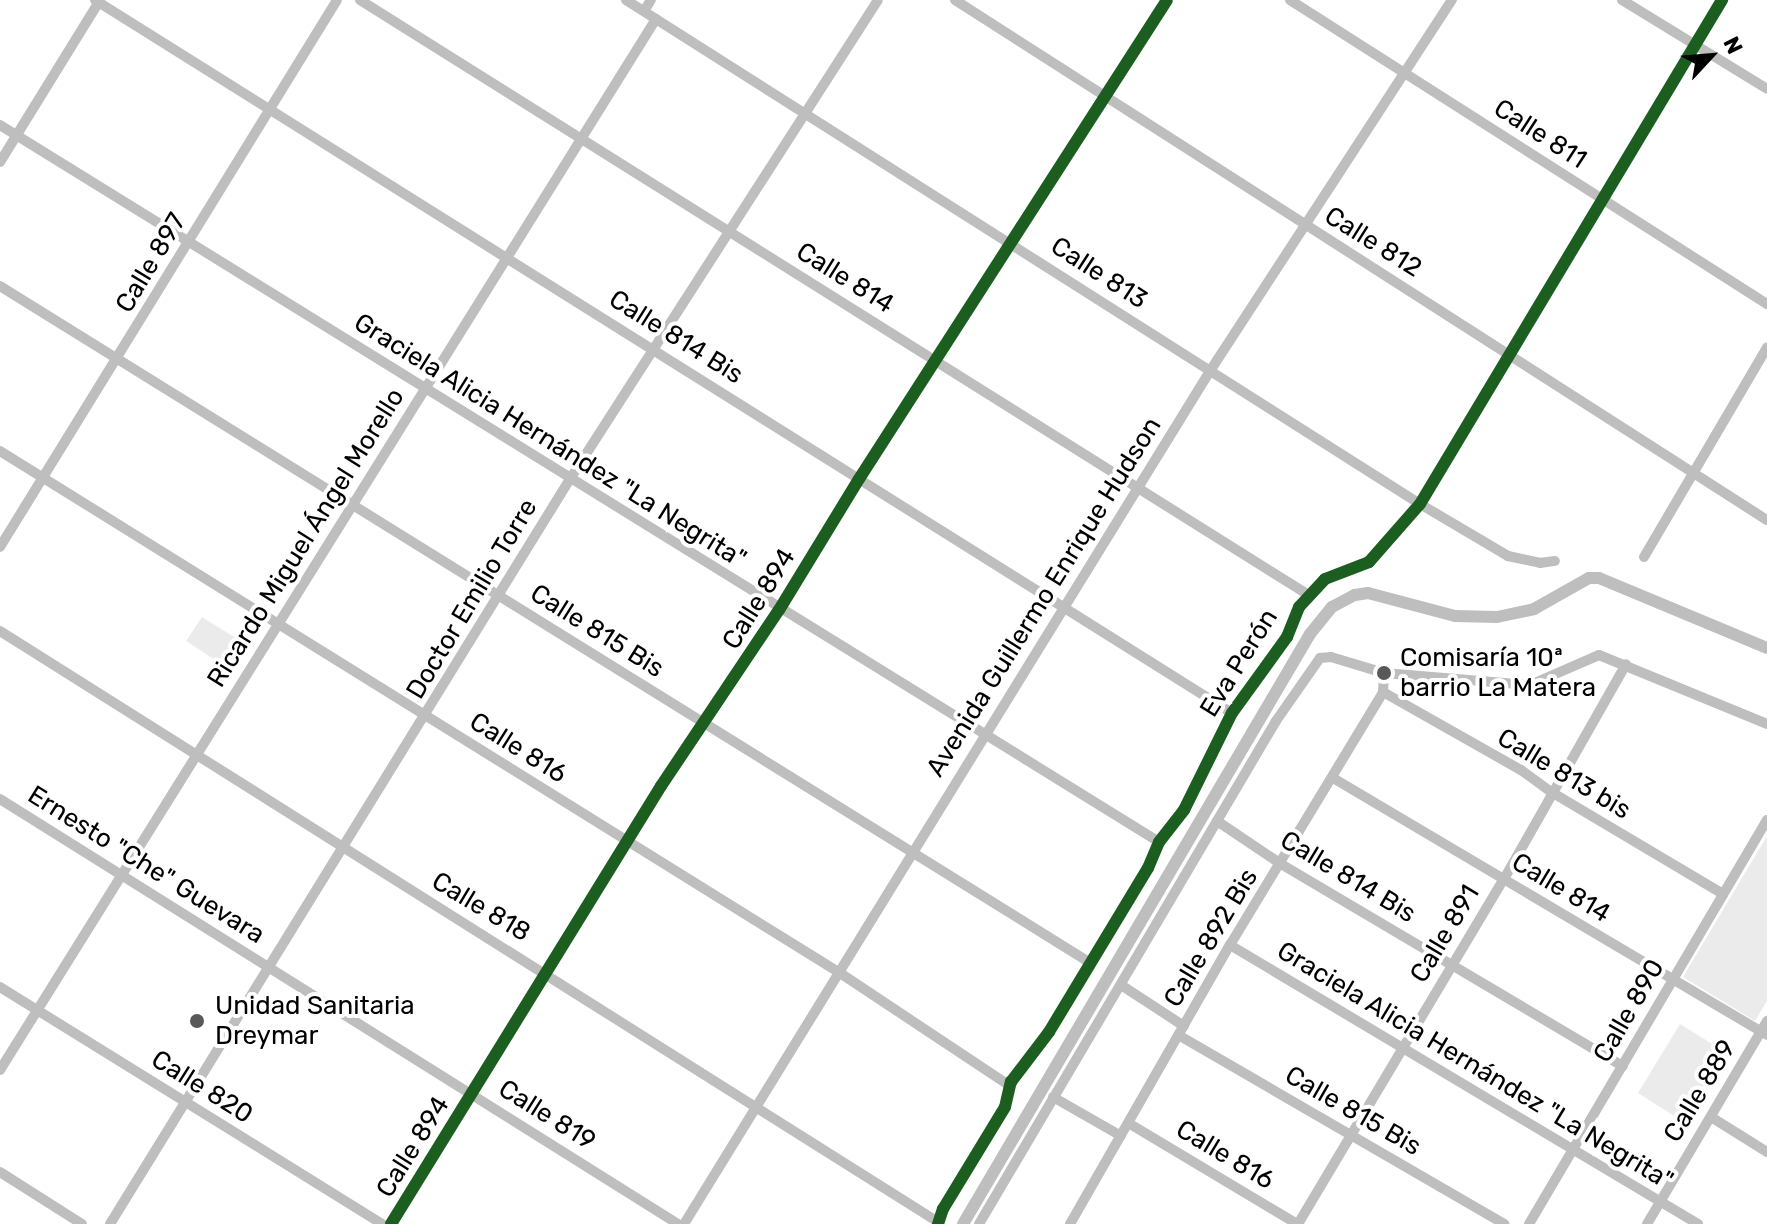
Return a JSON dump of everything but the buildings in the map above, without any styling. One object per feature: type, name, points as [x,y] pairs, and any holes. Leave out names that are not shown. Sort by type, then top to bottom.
[{"type":"street","name":"Calle 897","points":[[0,547],[272,111],[337,0]]},
{"type":"street","name":"Calle 814","points":[[360,0],[1307,594]]},
{"type":"street","name":"Calle 813","points":[[626,0],[1420,504],[1508,556],[1540,563],[1555,561]]},
{"type":"street","points":[[644,11],[651,0]]},
{"type":"street","name":"Doctor Emilio Torre","points":[[110,1224],[501,597],[570,479],[727,230],[878,0]]},
{"type":"street","name":"Calle 812","points":[[955,0],[1304,225],[1642,437],[1655,450],[1692,469],[1767,520]]},
{"type":"street","name":"Calle 894","points":[[391,1224],[661,786],[779,610],[859,479],[1167,0]]},
{"type":"street","name":"Calle 811","points":[[1290,0],[1767,304]]},
{"type":"street","name":"Avenida Guillermo Enrique Hudson","points":[[681,1224],[840,973],[1210,371],[1452,0]]},
{"type":"street","points":[[1622,0],[1767,89]]},
{"type":"street","name":"Eva Perón","points":[[938,1223],[1005,1107],[1010,1086],[1049,1032],[1148,868],[1159,842],[1184,810],[1232,713],[1287,637],[1307,594],[1333,574],[1369,562],[1420,504],[1722,0]]},
{"type":"street","name":"Calle 814 Bis","points":[[98,1],[1232,713]]},
{"type":"street","points":[[0,162],[98,1]]},
{"type":"street","name":"Ricardo Miguel Ángel Morello","points":[[0,1070],[356,505],[656,19]]},
{"type":"street","name":"Graciela Alicia Hernández \"La Negrita\"","points":[[0,125],[779,610],[1159,842]]},
{"type":"street","name":"Calle 815 Bis","points":[[0,286],[1089,962]]},
{"type":"street","points":[[1644,557],[1692,469],[1767,347]]},
{"type":"street","name":"Calle 816","points":[[0,451],[840,973],[1010,1086]]},
{"type":"street","name":"Calle 818","points":[[0,631],[938,1223]]},
{"type":"street","points":[[979,1224],[1315,661],[1331,657],[1384,673],[1530,685],[1593,655],[1626,664],[1767,724]]},
{"type":"street","name":"Calle 891","points":[[1298,1224],[1504,879],[1626,664]]},
{"type":"street","name":"Calle 892 Bis","points":[[1072,1223],[1230,945],[1383,692],[1384,673]]},
{"type":"street","name":"Calle 813 bis","points":[[1383,692],[1521,770],[1553,793],[1723,894]]},
{"type":"street","name":"Calle 814","points":[[1333,778],[1764,1033]]},
{"type":"street","name":"Ernesto \"Che\" Guevara","points":[[0,799],[269,969]]},
{"type":"street","name":"Calle 890","points":[[1529,1224],[1767,820]]},
{"type":"street","name":"Calle 814 Bis","points":[[1217,821],[1281,864],[1623,1066]]},
{"type":"street","name":"Graciela Alicia Hernández \"La Negrita\"","points":[[1230,945],[1698,1224]]},
{"type":"street","name":"Calle 819","points":[[269,969],[681,1224]]},
{"type":"street","name":"Calle 815 Bis","points":[[1121,985],[1182,1031],[1504,1224]]},
{"type":"street","name":"Calle 820","points":[[0,987],[382,1224]]},
{"type":"street","name":"Calle 889","points":[[1647,1224],[1764,1033],[1767,1021]]},
{"type":"street","points":[[1053,1097],[1121,1136]]},
{"type":"street","points":[[1711,1117],[1767,1152]]},
{"type":"street","name":"Calle 816","points":[[1130,1124],[1298,1224]]},
{"type":"street","points":[[0,1172],[82,1224]]},
{"type":"shaded area","points":[[202,617],[242,642],[226,667],[186,641]]},
{"type":"shaded area","points":[[1767,836],[1767,1001],[1755,1021],[1683,977]]},
{"type":"shaded area","points":[[1680,1024],[1725,1052],[1682,1121],[1638,1093]]},
{"type":"waterway","points":[[963,1224],[1310,634],[1332,607],[1355,595],[1368,593],[1455,616],[1497,617],[1534,609],[1589,578],[1599,578],[1767,648]]},
{"type":"cycle path","points":[[391,1224],[661,786],[779,610],[859,479],[1167,0]]},
{"type":"cycle path","points":[[938,1224],[943,1209],[1005,1107],[1011,1082],[1049,1032],[1148,868],[1159,842],[1184,810],[1232,713],[1287,637],[1299,607],[1325,579],[1369,562],[1420,504],[1722,0]]},
{"type":"place","name":"Comisaría 10ª barrio La Matera","points":[[1384,673]]},
{"type":"place","name":"Unidad Sanitaria Dreymar","points":[[197,1021]]}]
